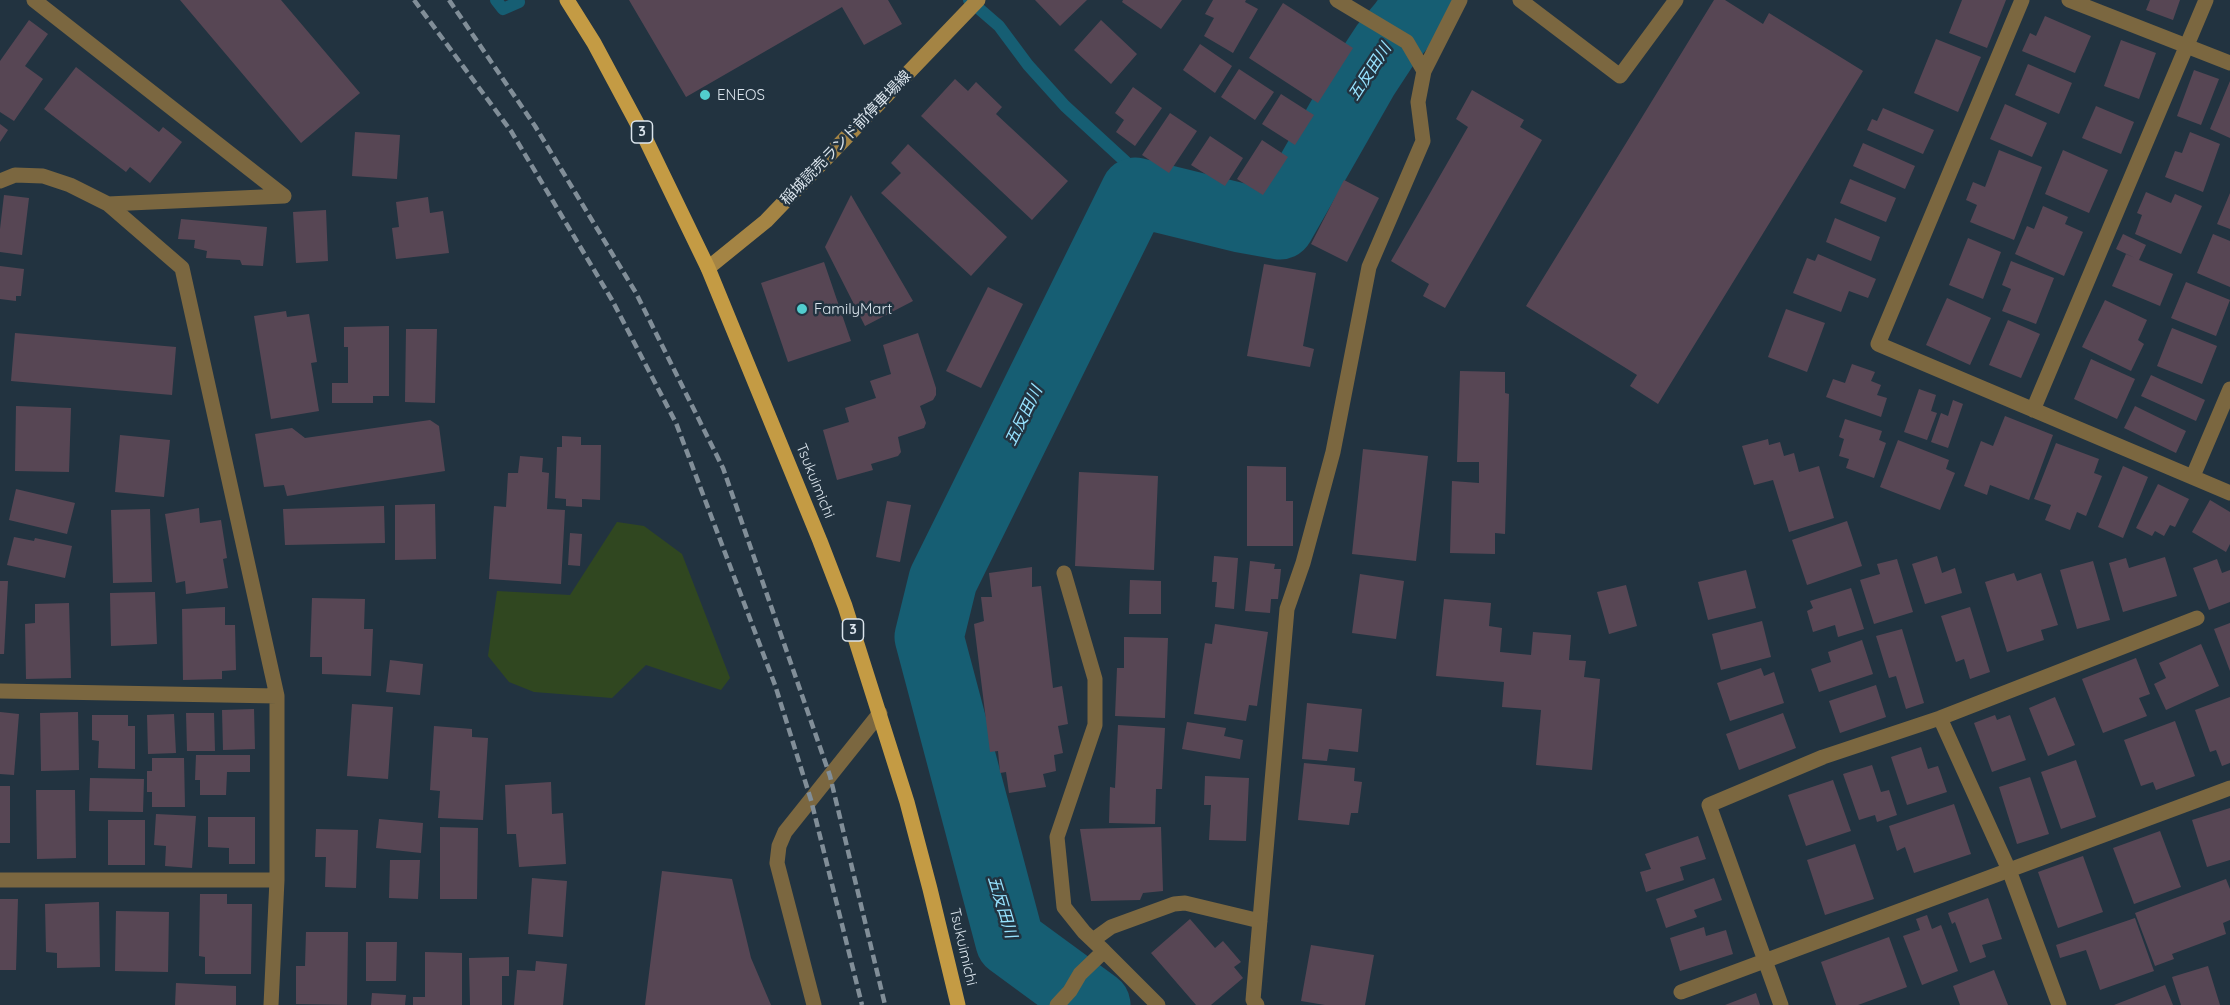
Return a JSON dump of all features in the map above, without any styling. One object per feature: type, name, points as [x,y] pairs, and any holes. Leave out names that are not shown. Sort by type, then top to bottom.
[{"type":"main road","name":"Tsukuimichi","points":[[567,0],[594,43],[646,140],[708,268],[845,606],[880,713],[928,878],[957,1005]]},
{"type":"main road","name":"稲城読売ランド前停車場線","points":[[708,268],[766,221],[978,0]]},
{"type":"street","points":[[34,0],[284,196],[108,204]]},
{"type":"street","points":[[1337,0],[1407,42],[1424,71]]},
{"type":"street","points":[[1257,1005],[1253,1000],[1287,609],[1303,563],[1333,452],[1369,267],[1423,141],[1418,102],[1424,71],[1460,0]]},
{"type":"street","points":[[1520,0],[1620,76],[1676,0]]},
{"type":"street","points":[[2022,0],[1878,344],[2230,493]]},
{"type":"street","points":[[2069,0],[2230,63]]},
{"type":"street","points":[[2033,410],[2206,0]]},
{"type":"street","points":[[0,181],[15,175],[43,176],[70,185],[108,204],[182,268],[277,696],[277,880],[271,1005]]},
{"type":"street","points":[[2193,476],[2230,389]]},
{"type":"street","points":[[1064,573],[1095,679],[1095,725],[1057,837],[1065,907],[1084,932],[1158,1005]]},
{"type":"street","points":[[1781,1005],[1709,805],[1823,757],[1940,718],[2197,618]]},
{"type":"street","points":[[0,691],[277,696]]},
{"type":"street","points":[[814,1005],[777,863],[779,846],[785,832],[880,713]]},
{"type":"street","points":[[1940,718],[2009,870],[2058,1005]]},
{"type":"street","points":[[1681,992],[2230,788]]},
{"type":"street","points":[[0,880],[277,880]]},
{"type":"street","points":[[1057,1005],[1070,991],[1110,927],[1174,904],[1185,903],[1260,921]]},
{"type":"green space","points":[[617,522],[644,526],[682,554],[730,678],[721,690],[646,665],[612,698],[534,692],[509,682],[488,656],[497,591],[570,595]]},
{"type":"building","points":[[180,0],[281,0],[360,93],[301,143]]},
{"type":"building","points":[[629,0],[888,0],[902,24],[864,45],[842,7],[686,97]]},
{"type":"building","points":[[1035,0],[1087,0],[1060,26]]},
{"type":"building","points":[[1123,0],[1182,0],[1161,29],[1122,2]]},
{"type":"building","points":[[1213,0],[1246,0],[1245,2],[1258,9],[1233,53],[1204,36],[1214,18],[1205,14]]},
{"type":"building","points":[[1714,0],[1725,0],[1763,24],[1769,13],[1863,71],[1658,404],[1630,386],[1637,375],[1526,306]]},
{"type":"building","points":[[1962,0],[2006,0],[1987,48],[1949,33]]},
{"type":"building","points":[[2150,0],[2180,0],[2173,20],[2146,10]]},
{"type":"building","points":[[1283,3],[1353,48],[1318,103],[1249,58]]},
{"type":"building","points":[[2045,16],[2091,36],[2075,73],[2022,51],[2030,33],[2036,36]]},
{"type":"building","points":[[29,20],[48,34],[25,66],[43,79],[14,121],[0,112],[0,61]]},
{"type":"building","points":[[1101,20],[1137,54],[1111,84],[1074,50]]},
{"type":"building","points":[[1936,39],[1981,57],[1958,112],[1914,93]]},
{"type":"building","points":[[2121,40],[2156,53],[2139,99],[2104,86]]},
{"type":"building","points":[[1200,44],[1232,66],[1215,93],[1183,70]]},
{"type":"building","points":[[2028,64],[2072,83],[2059,114],[2015,95]]},
{"type":"building","points":[[76,67],[159,132],[163,127],[182,142],[150,183],[130,167],[126,172],[44,109]]},
{"type":"building","points":[[1239,69],[1274,92],[1255,120],[1221,97]]},
{"type":"building","points":[[2194,70],[2219,79],[2201,125],[2177,116]]},
{"type":"building","points":[[955,79],[968,91],[976,82],[1002,107],[996,114],[1068,181],[1032,220],[921,116]]},
{"type":"building","points":[[2230,81],[2230,138],[2210,129]]},
{"type":"building","points":[[1133,87],[1162,108],[1135,146],[1116,132],[1124,120],[1115,113]]},
{"type":"building","points":[[1472,90],[1524,120],[1520,127],[1542,140],[1445,308],[1423,296],[1429,284],[1391,261],[1468,127],[1456,119]]},
{"type":"building","points":[[1281,94],[1314,115],[1295,145],[1262,124]]},
{"type":"building","points":[[2005,104],[2047,123],[2032,157],[1990,139]]},
{"type":"building","points":[[2096,106],[2134,122],[2121,154],[2082,138]]},
{"type":"building","points":[[1883,108],[1934,130],[1923,154],[1867,130],[1872,119],[1877,121]]},
{"type":"building","points":[[1170,113],[1197,131],[1169,173],[1142,155]]},
{"type":"building","points":[[0,124],[8,130],[0,142]]},
{"type":"building","points":[[355,132],[400,135],[397,179],[352,176]]},
{"type":"building","points":[[2190,132],[2220,144],[2203,192],[2165,177],[2175,151],[2182,153]]},
{"type":"building","points":[[1210,136],[1243,158],[1225,186],[1191,165]]},
{"type":"building","points":[[1262,140],[1288,157],[1263,195],[1237,179]]},
{"type":"building","points":[[1863,143],[1915,166],[1905,189],[1853,166]]},
{"type":"building","points":[[908,144],[1007,237],[971,276],[881,193],[901,173],[891,163]]},
{"type":"building","points":[[1999,150],[2042,167],[2014,240],[1970,222],[1977,205],[1966,200],[1973,182],[1985,187]]},
{"type":"building","points":[[2063,150],[2108,170],[2089,213],[2045,194]]},
{"type":"building","points":[[1850,179],[1896,198],[1886,222],[1840,203]]},
{"type":"building","points":[[1344,180],[1379,198],[1347,262],[1311,244]]},
{"type":"building","points":[[2146,192],[2171,203],[2175,194],[2202,206],[2181,254],[2135,234],[2142,215],[2137,213]]},
{"type":"building","points":[[2230,193],[2230,229],[2217,224]]},
{"type":"building","points":[[4,195],[29,198],[22,255],[0,252]]},
{"type":"building","points":[[851,195],[913,301],[865,326],[825,247]]},
{"type":"building","points":[[428,197],[430,213],[443,211],[449,253],[396,259],[392,228],[399,227],[396,202]]},
{"type":"building","points":[[2043,206],[2068,217],[2065,224],[2083,232],[2064,276],[2015,254],[2027,226],[2034,229]]},
{"type":"building","points":[[326,210],[328,261],[296,263],[293,212]]},
{"type":"building","points":[[1835,218],[1880,237],[1871,261],[1826,242]]},
{"type":"building","points":[[181,219],[267,227],[263,266],[242,265],[240,260],[206,258],[207,251],[194,248],[195,240],[178,239]]},
{"type":"building","points":[[2123,234],[2146,245],[2139,260],[2173,274],[2160,306],[2112,286],[2126,254],[2135,258],[2116,249]]},
{"type":"building","points":[[2213,234],[2230,241],[2230,287],[2197,273]]},
{"type":"building","points":[[1968,238],[2001,252],[1983,299],[1949,285]]},
{"type":"building","points":[[1818,254],[1876,279],[1868,298],[1849,291],[1841,312],[1793,293],[1807,258],[1815,261]]},
{"type":"building","points":[[2011,261],[2054,278],[2036,324],[2002,311],[2011,289],[2002,285]]},
{"type":"building","points":[[824,262],[851,341],[788,362],[761,283]]},
{"type":"building","points":[[1264,264],[1316,273],[1303,346],[1314,349],[1310,367],[1247,356]]},
{"type":"building","points":[[0,266],[24,269],[21,296],[16,296],[16,301],[0,299]]},
{"type":"building","points":[[2186,282],[2230,300],[2216,336],[2171,318]]},
{"type":"building","points":[[988,287],[1023,304],[981,388],[946,371]]},
{"type":"building","points":[[1947,298],[1991,318],[1970,365],[1926,345]]},
{"type":"building","points":[[2105,300],[2147,320],[2138,340],[2144,344],[2131,371],[2082,347]]},
{"type":"building","points":[[1786,309],[1825,323],[1807,372],[1768,357]]},
{"type":"building","points":[[286,311],[287,317],[309,314],[317,362],[311,363],[319,411],[271,419],[254,316]]},
{"type":"building","points":[[2008,320],[2040,334],[2021,378],[1989,365]]},
{"type":"building","points":[[389,326],[389,396],[373,396],[373,403],[332,403],[332,383],[348,383],[348,347],[344,347],[344,327]]},
{"type":"building","points":[[2172,328],[2217,346],[2202,384],[2157,366]]},
{"type":"building","points":[[406,329],[437,329],[435,403],[405,402]]},
{"type":"building","points":[[15,333],[176,347],[172,395],[11,381]]},
{"type":"building","points":[[918,333],[936,388],[933,400],[920,406],[926,423],[924,428],[898,437],[901,452],[898,456],[871,464],[873,470],[837,480],[823,430],[849,422],[845,408],[876,398],[870,381],[891,374],[883,345]]},
{"type":"building","points":[[2091,359],[2135,379],[2117,419],[2074,399]]},
{"type":"building","points":[[1852,364],[1875,372],[1871,381],[1881,385],[1877,395],[1887,398],[1881,417],[1826,397],[1833,379],[1845,383]]},
{"type":"building","points":[[1460,371],[1505,372],[1505,393],[1509,394],[1505,534],[1495,533],[1495,554],[1450,553],[1452,481],[1479,483],[1479,462],[1457,462]]},
{"type":"building","points":[[2151,375],[2205,400],[2196,421],[2141,396]]},
{"type":"building","points":[[1919,389],[1936,395],[1931,411],[1937,413],[1927,440],[1904,432]]},
{"type":"building","points":[[1953,400],[1963,404],[1948,448],[1931,442],[1941,413],[1948,416]]},
{"type":"building","points":[[16,406],[71,408],[69,472],[15,471]]},
{"type":"building","points":[[2135,406],[2186,431],[2176,453],[2124,428]]},
{"type":"building","points":[[2005,416],[2053,435],[2029,500],[1990,485],[1987,495],[1964,486],[1981,441],[1993,446]]},
{"type":"building","points":[[1845,419],[1882,431],[1879,440],[1886,443],[1874,478],[1846,468],[1849,459],[1839,456],[1844,439],[1839,437]]},
{"type":"building","points":[[430,420],[439,426],[445,471],[287,496],[284,485],[264,487],[255,434],[292,428],[305,438]]},
{"type":"building","points":[[120,435],[170,440],[164,497],[115,492]]},
{"type":"building","points":[[562,436],[581,437],[581,445],[601,445],[600,500],[582,499],[582,507],[566,506],[566,499],[555,498],[557,447],[562,447]]},
{"type":"building","points":[[1768,439],[1769,445],[1780,442],[1784,456],[1794,453],[1799,472],[1819,466],[1834,518],[1789,532],[1773,480],[1754,485],[1742,446]]},
{"type":"building","points":[[1898,440],[1949,460],[1946,469],[1955,473],[1940,510],[1880,487]]},
{"type":"building","points":[[2056,443],[2099,459],[2094,473],[2102,476],[2086,516],[2077,512],[2070,530],[2045,520],[2051,505],[2034,499]]},
{"type":"building","points":[[1363,449],[1428,456],[1416,561],[1352,554]]},
{"type":"building","points":[[520,456],[543,458],[542,472],[549,473],[547,509],[565,510],[561,584],[489,579],[494,506],[506,507],[508,473],[518,473]]},
{"type":"building","points":[[1247,466],[1286,467],[1286,501],[1293,501],[1293,546],[1247,546]]},
{"type":"building","points":[[2123,466],[2148,477],[2123,538],[2098,527]]},
{"type":"building","points":[[1079,472],[1158,476],[1154,570],[1075,566]]},
{"type":"building","points":[[2158,484],[2189,499],[2175,527],[2170,525],[2164,536],[2155,531],[2152,536],[2136,528]]},
{"type":"building","points":[[16,489],[75,503],[67,534],[9,520]]},
{"type":"building","points":[[2210,500],[2230,512],[2230,544],[2226,552],[2192,532]]},
{"type":"building","points":[[887,501],[911,505],[900,562],[876,557]]},
{"type":"building","points":[[435,504],[436,559],[395,560],[395,505]]},
{"type":"building","points":[[384,506],[385,543],[285,545],[283,509]]},
{"type":"building","points":[[199,508],[200,523],[221,520],[227,558],[223,559],[228,588],[186,594],[185,581],[176,583],[165,514]]},
{"type":"building","points":[[150,509],[152,582],[113,583],[111,510]]},
{"type":"building","points":[[1847,521],[1862,566],[1807,585],[1792,540]]},
{"type":"building","points":[[570,533],[582,534],[580,566],[568,565]]},
{"type":"building","points":[[14,537],[34,541],[35,538],[72,546],[65,578],[7,565]]},
{"type":"building","points":[[1214,556],[1238,558],[1234,609],[1215,607],[1217,582],[1212,582]]},
{"type":"building","points":[[1937,556],[1942,573],[1955,568],[1962,593],[1925,604],[1912,564]]},
{"type":"building","points":[[2165,557],[2177,596],[2123,612],[2109,563],[2126,558],[2129,568]]},
{"type":"building","points":[[1897,559],[1913,612],[1874,624],[1860,580],[1880,574],[1877,564]]},
{"type":"building","points":[[2217,559],[2222,573],[2230,570],[2230,602],[2209,610],[2193,568]]},
{"type":"building","points":[[1250,561],[1275,564],[1274,569],[1281,569],[1278,599],[1271,599],[1270,613],[1245,611]]},
{"type":"building","points":[[2093,561],[2110,620],[2077,629],[2060,570]]},
{"type":"building","points":[[1032,567],[1032,587],[1041,586],[1053,688],[1062,686],[1068,724],[1058,726],[1063,753],[1054,755],[1056,771],[1043,774],[1046,787],[1009,793],[1006,772],[1000,773],[998,751],[990,752],[974,624],[984,621],[981,597],[992,597],[989,573]]},
{"type":"building","points":[[1746,570],[1756,608],[1708,620],[1698,582]]},
{"type":"building","points":[[2014,573],[2017,581],[2041,573],[2058,625],[2041,630],[2044,640],[2007,652],[1985,582]]},
{"type":"building","points":[[1360,574],[1404,581],[1396,639],[1352,633]]},
{"type":"building","points":[[1130,580],[1161,581],[1161,614],[1129,614]]},
{"type":"building","points":[[0,581],[8,581],[4,654],[0,654]]},
{"type":"building","points":[[1626,585],[1637,626],[1609,634],[1597,592]]},
{"type":"building","points":[[1851,588],[1864,629],[1838,637],[1835,625],[1813,632],[1807,611],[1813,608],[1810,601]]},
{"type":"building","points":[[155,592],[157,644],[111,646],[110,593]]},
{"type":"building","points":[[312,598],[365,599],[364,629],[373,629],[371,676],[322,674],[322,657],[310,657]]},
{"type":"building","points":[[1444,599],[1491,603],[1489,626],[1502,628],[1500,652],[1531,655],[1533,632],[1571,635],[1569,660],[1586,661],[1584,677],[1600,679],[1592,770],[1536,765],[1541,710],[1502,707],[1504,682],[1436,676]]},
{"type":"building","points":[[69,603],[71,678],[26,679],[25,624],[35,623],[35,604]]},
{"type":"building","points":[[225,607],[225,625],[235,625],[236,670],[222,671],[222,679],[183,680],[182,609]]},
{"type":"building","points":[[1970,607],[1990,672],[1970,679],[1964,659],[1956,662],[1941,616]]},
{"type":"building","points":[[1762,621],[1771,657],[1721,670],[1712,634]]},
{"type":"building","points":[[2230,623],[2230,671],[2214,629]]},
{"type":"building","points":[[1215,624],[1268,632],[1257,706],[1249,705],[1246,721],[1194,714],[1205,643],[1212,644]]},
{"type":"building","points":[[1902,629],[1924,703],[1906,709],[1896,676],[1889,678],[1876,636]]},
{"type":"building","points":[[1124,637],[1168,638],[1165,718],[1115,716],[1117,668],[1124,668]]},
{"type":"building","points":[[1862,640],[1873,674],[1819,692],[1811,669],[1831,662],[1828,652]]},
{"type":"building","points":[[2201,644],[2219,686],[2166,710],[2154,684],[2166,678],[2159,663]]},
{"type":"building","points":[[2136,658],[2150,694],[2139,698],[2147,716],[2103,733],[2082,679]]},
{"type":"building","points":[[390,660],[423,664],[420,695],[386,692]]},
{"type":"building","points":[[1761,668],[1764,676],[1774,672],[1784,703],[1730,721],[1717,683]]},
{"type":"building","points":[[1876,685],[1886,717],[1840,733],[1829,701]]},
{"type":"building","points":[[2055,697],[2075,745],[2048,756],[2029,708]]},
{"type":"building","points":[[2230,697],[2230,763],[2222,766],[2216,750],[2210,752],[2195,710]]},
{"type":"building","points":[[1307,703],[1362,709],[1358,752],[1329,749],[1327,761],[1302,759]]},
{"type":"building","points":[[352,704],[393,707],[388,779],[347,776]]},
{"type":"building","points":[[254,709],[255,749],[223,750],[222,710]]},
{"type":"building","points":[[0,712],[19,714],[14,775],[0,774]]},
{"type":"building","points":[[78,712],[79,770],[41,771],[40,713]]},
{"type":"building","points":[[186,713],[214,713],[215,751],[187,751]]},
{"type":"building","points":[[1783,713],[1796,748],[1739,770],[1726,734]]},
{"type":"building","points":[[174,714],[176,753],[148,754],[147,715]]},
{"type":"building","points":[[92,715],[128,715],[128,726],[135,726],[135,769],[98,768],[99,741],[92,740]]},
{"type":"building","points":[[1995,715],[1997,720],[2010,715],[2026,760],[1992,772],[1974,723]]},
{"type":"building","points":[[2175,721],[2195,776],[2156,790],[2153,782],[2141,786],[2124,740]]},
{"type":"building","points":[[1187,722],[1226,728],[1224,736],[1243,740],[1240,759],[1182,749]]},
{"type":"building","points":[[1118,725],[1165,728],[1162,789],[1156,789],[1155,824],[1109,823],[1110,787],[1115,788]]},
{"type":"building","points":[[434,726],[472,729],[472,737],[488,738],[483,820],[438,818],[440,791],[430,790]]},
{"type":"building","points":[[1921,747],[1928,769],[1938,766],[1947,792],[1907,805],[1891,757]]},
{"type":"building","points":[[196,755],[250,755],[250,772],[227,772],[226,795],[200,795],[200,780],[195,780]]},
{"type":"building","points":[[152,758],[184,758],[185,807],[152,807],[152,792],[147,792],[147,771],[152,771]]},
{"type":"building","points":[[2076,760],[2096,817],[2061,829],[2041,772]]},
{"type":"building","points":[[1304,763],[1355,768],[1354,781],[1362,782],[1358,813],[1351,813],[1349,825],[1298,820]]},
{"type":"building","points":[[1872,765],[1881,792],[1889,790],[1897,815],[1877,822],[1875,815],[1859,820],[1843,774]]},
{"type":"building","points":[[1205,776],[1249,778],[1246,841],[1209,840],[1211,805],[1204,805]]},
{"type":"building","points":[[2030,777],[2049,834],[2017,844],[1999,787]]},
{"type":"building","points":[[90,778],[144,779],[143,812],[89,811]]},
{"type":"building","points":[[1833,780],[1851,831],[1806,846],[1788,795]]},
{"type":"building","points":[[551,782],[552,814],[563,813],[566,864],[519,867],[516,834],[507,834],[505,785]]},
{"type":"building","points":[[0,786],[10,786],[10,843],[0,843]]},
{"type":"building","points":[[36,790],[75,790],[76,858],[37,859]]},
{"type":"building","points":[[1954,804],[1971,854],[1914,873],[1905,847],[1897,851],[1889,826]]},
{"type":"building","points":[[2230,808],[2230,860],[2207,867],[2192,820]]},
{"type":"building","points":[[156,814],[196,816],[192,868],[165,866],[166,846],[154,845]]},
{"type":"building","points":[[208,817],[255,817],[255,864],[229,864],[229,848],[208,847]]},
{"type":"building","points":[[379,819],[423,823],[421,853],[376,848]]},
{"type":"building","points":[[108,820],[145,820],[145,865],[108,865]]},
{"type":"building","points":[[440,827],[478,828],[477,899],[440,899]]},
{"type":"building","points":[[1161,827],[1163,891],[1143,893],[1140,900],[1091,901],[1080,829]]},
{"type":"building","points":[[316,829],[358,830],[356,888],[325,887],[326,857],[315,857]]},
{"type":"building","points":[[2160,831],[2181,887],[2134,904],[2113,848]]},
{"type":"building","points":[[1698,836],[1706,859],[1680,867],[1684,880],[1646,892],[1640,872],[1651,869],[1645,854]]},
{"type":"building","points":[[1855,844],[1874,899],[1825,915],[1807,860]]},
{"type":"building","points":[[2083,856],[2103,912],[2058,928],[2038,872]]},
{"type":"building","points":[[390,860],[420,860],[418,899],[389,898]]},
{"type":"building","points":[[662,871],[732,879],[751,958],[771,1005],[645,1005]]},
{"type":"building","points":[[532,878],[567,881],[563,937],[528,934]]},
{"type":"building","points":[[1714,878],[1722,900],[1694,910],[1697,917],[1666,928],[1656,899]]},
{"type":"building","points":[[2226,879],[2230,889],[2230,920],[2223,923],[2226,934],[2172,954],[2174,959],[2155,966],[2135,913]]},
{"type":"building","points":[[200,894],[227,894],[227,904],[252,904],[251,974],[205,974],[205,957],[199,956]]},
{"type":"building","points":[[1988,898],[2002,939],[1982,945],[1986,957],[1970,963],[1955,922],[1952,924],[1948,913]]},
{"type":"building","points":[[0,899],[18,899],[16,970],[0,970]]},
{"type":"building","points":[[99,902],[100,967],[57,968],[57,953],[46,952],[45,904]]},
{"type":"building","points":[[116,911],[169,912],[168,972],[115,971]]},
{"type":"building","points":[[1927,915],[1932,929],[1941,925],[1958,971],[1922,985],[1903,936],[1920,930],[1916,919]]},
{"type":"building","points":[[2135,918],[2154,971],[2100,990],[2086,950],[2060,958],[2056,945]]},
{"type":"building","points":[[1190,919],[1215,948],[1223,941],[1241,962],[1234,967],[1243,978],[1211,1005],[1196,1005],[1151,953]]},
{"type":"building","points":[[1704,927],[1706,936],[1726,930],[1733,954],[1680,971],[1670,938]]},
{"type":"building","points":[[306,932],[348,932],[347,1005],[296,1004],[296,966],[305,966]]},
{"type":"building","points":[[1889,937],[1907,987],[1858,1005],[1836,1005],[1821,962]]},
{"type":"building","points":[[366,942],[397,942],[396,981],[366,981]]},
{"type":"building","points":[[1311,945],[1374,955],[1365,1005],[1325,1005],[1301,1001]]},
{"type":"building","points":[[425,952],[462,953],[462,1005],[413,1005],[413,997],[425,997]]},
{"type":"building","points":[[509,957],[509,976],[502,976],[502,1005],[470,1005],[469,958]]},
{"type":"building","points":[[536,961],[567,964],[563,1005],[514,1005],[517,970],[535,971]]},
{"type":"building","points":[[2208,966],[2220,1005],[2181,1005],[2172,977]]},
{"type":"building","points":[[1994,970],[2008,1005],[1960,1005],[1953,986]]},
{"type":"building","points":[[176,983],[236,986],[236,1005],[175,1005]]},
{"type":"building","points":[[2165,985],[2173,1005],[2114,1005]]},
{"type":"building","points":[[372,993],[406,995],[405,1005],[371,1005]]},
{"type":"building","points":[[1756,993],[1760,1005],[1725,1005]]},
{"type":"waterway","points":[[496,0],[503,9],[519,2]]},
{"type":"waterway","points":[[969,0],[999,26],[1028,65],[1065,106],[1127,163],[1135,192]]},
{"type":"waterway","name":"五反田川","points":[[1096,1005],[1010,942],[929,637],[943,580],[1135,192],[1241,218],[1280,225],[1365,76],[1420,0]]},
{"type":"railway","points":[[414,0],[511,131],[612,300],[676,423],[775,685],[811,800],[862,1005]]},
{"type":"railway","points":[[449,0],[535,126],[636,293],[723,468],[830,776],[885,1005]]},
{"type":"place","name":"ENEOS","points":[[705,95]]},
{"type":"place","name":"FamilyMart","points":[[802,309]]}]
